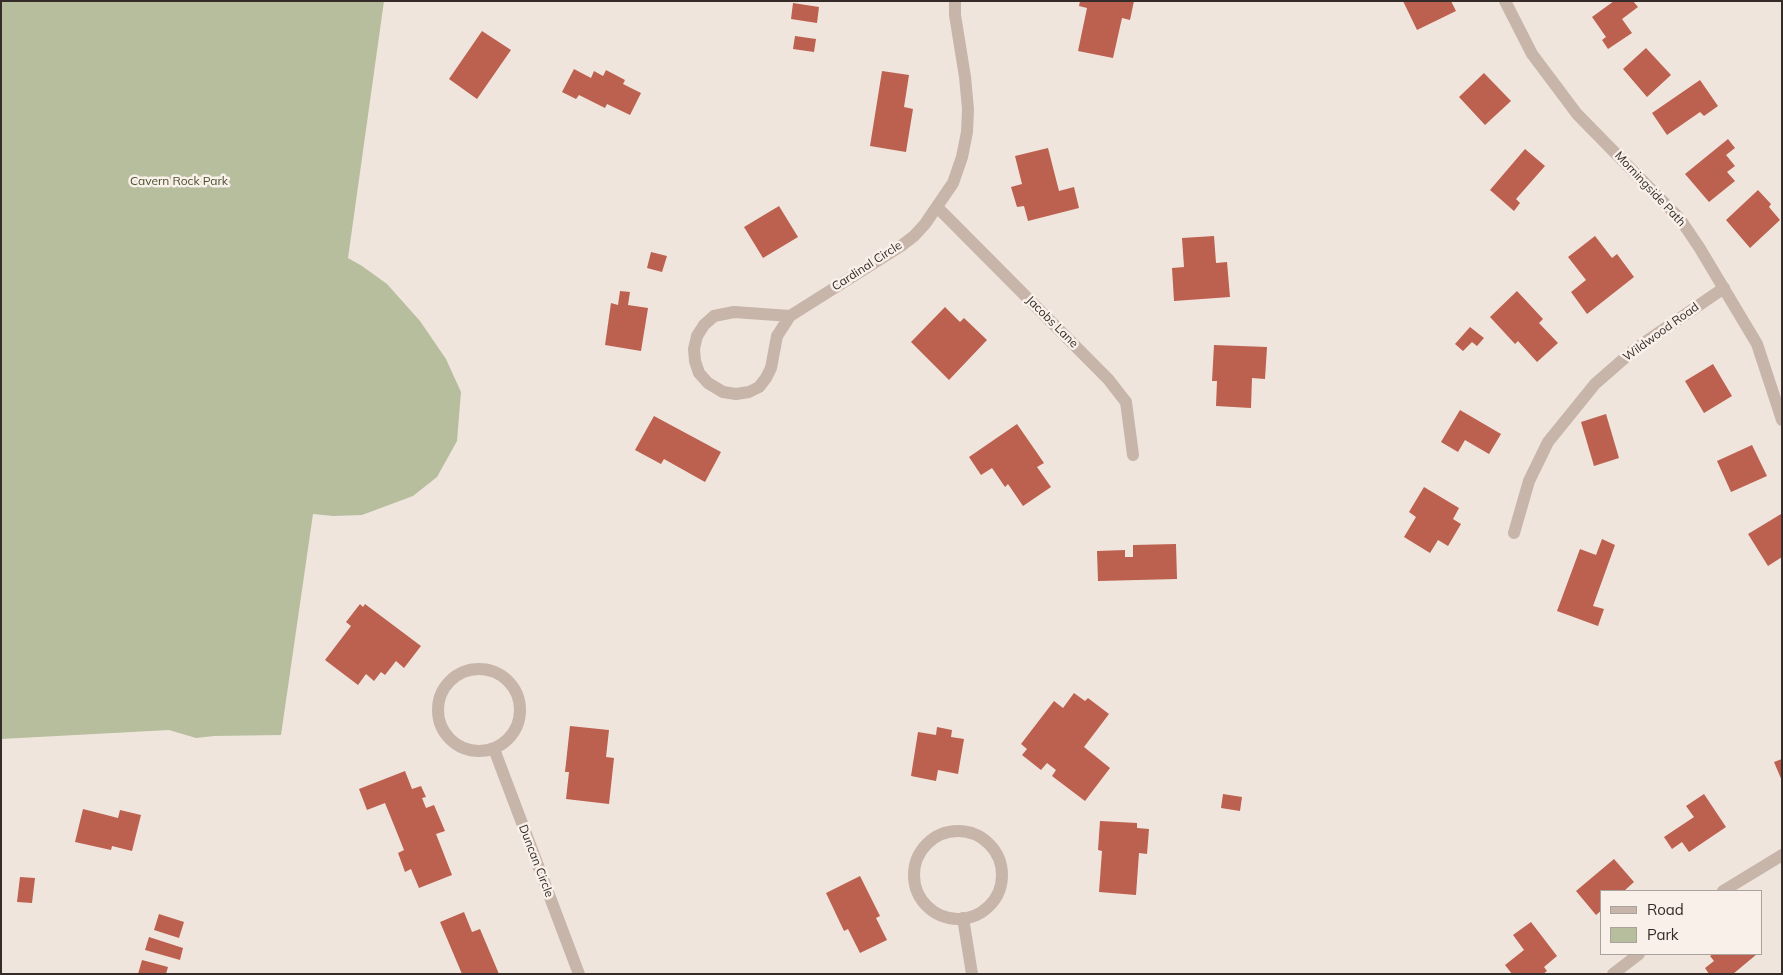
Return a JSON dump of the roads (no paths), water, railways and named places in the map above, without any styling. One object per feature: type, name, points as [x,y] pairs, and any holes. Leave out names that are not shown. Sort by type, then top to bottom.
[{"type":"street","name":"Cardinal Circle","points":[[790,316],[734,312],[714,316],[704,325],[697,336],[694,349],[695,361],[699,372],[708,384],[723,392],[736,394],[749,392],[759,386],[772,368],[778,336],[790,316],[914,236],[937,208],[953,183],[962,157],[967,132],[968,109],[955,15],[955,1]]},
{"type":"street","name":"Morningside Path","points":[[1505,1],[1532,54],[1572,107],[1680,219],[1724,288],[1756,344],[1782,420]]},
{"type":"street","name":"Jacobs Lane","points":[[937,208],[1108,379],[1126,402],[1133,454]]},
{"type":"street","name":"Wildwood Road","points":[[1514,533],[1529,481],[1548,442],[1595,384],[1634,349],[1724,288]]},
{"type":"street","points":[[482,669],[496,672],[507,680],[516,691],[520,704],[520,718],[515,731],[506,742],[494,749],[482,752],[468,750],[456,745],[446,736],[440,724],[437,710],[440,697],[446,685],[456,676],[468,670],[482,669]]},
{"type":"street","name":"Duncan Circle","points":[[494,749],[578,974]]},
{"type":"street","points":[[956,830],[971,833],[984,839],[995,850],[1001,864],[1002,878],[998,893],[990,905],[978,914],[964,918],[950,918],[936,913],[925,904],[918,892],[914,878],[916,864],[921,851],[930,840],[956,830]]},
{"type":"street","points":[[1725,890],[1782,855]]},
{"type":"street","points":[[964,918],[972,974]]},
{"type":"street","points":[[1613,974],[1639,955]]},
{"type":"park label","name":"Cavern Rock Park","points":[[179,181]]}]
